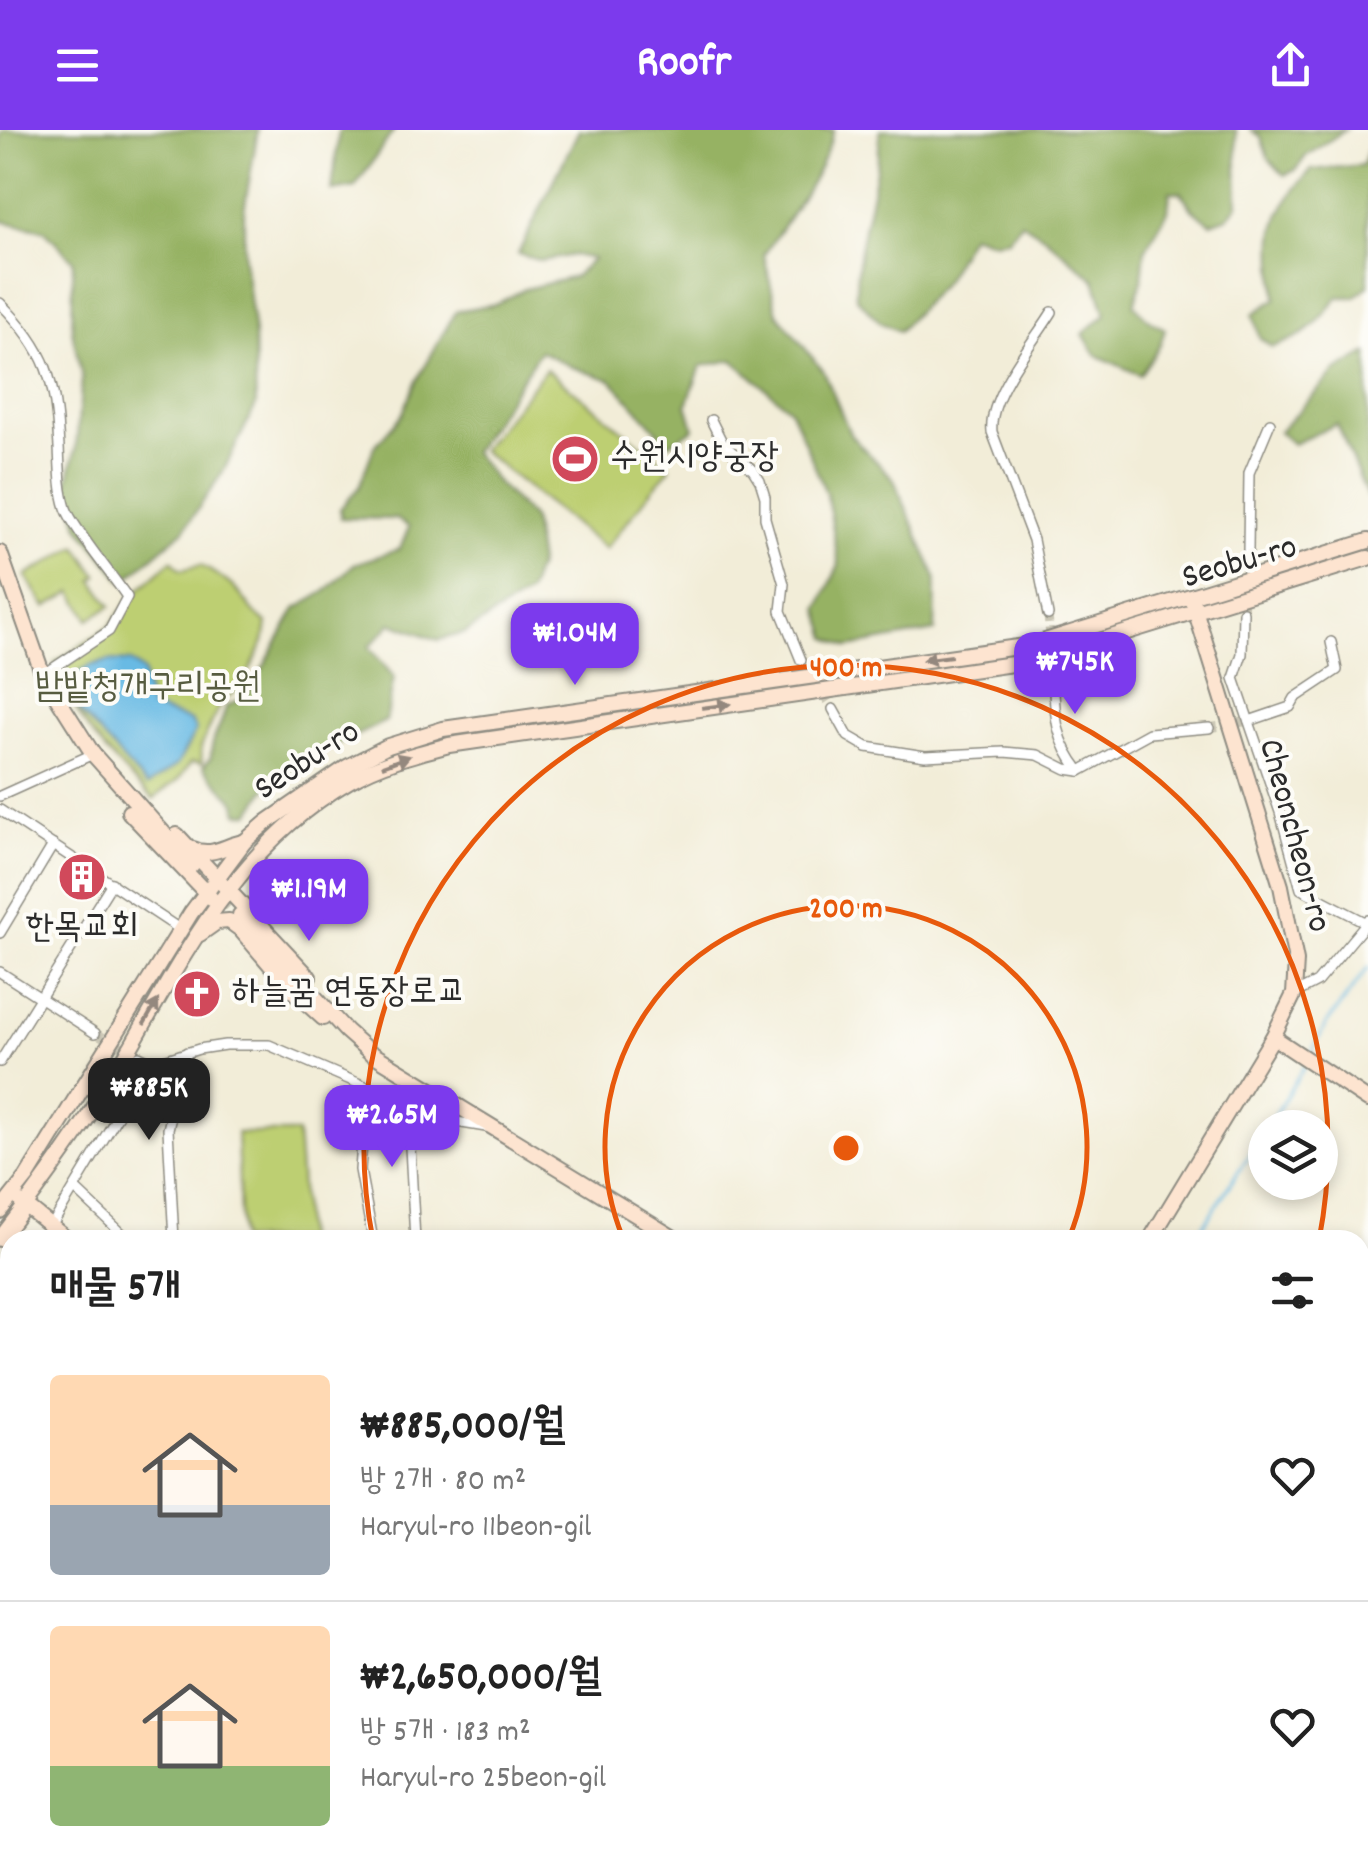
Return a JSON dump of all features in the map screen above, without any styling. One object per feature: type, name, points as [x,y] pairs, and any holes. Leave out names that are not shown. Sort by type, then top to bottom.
[{"type":"main road","name":"Seobu-ro","points":[[223,882],[272,838],[349,781],[397,760],[449,744],[1033,661],[1368,541]]},
{"type":"main road","points":[[0,554],[44,676],[111,777],[192,865]]},
{"type":"main road","name":"Seobu-ro","points":[[0,1211],[8,1192],[27,1177],[223,882],[244,842],[266,822],[347,767],[388,746],[444,730],[1032,645],[1368,558]]},
{"type":"main road","name":"Cheoncheon-ro","points":[[1156,1230],[1273,1037],[1294,994],[1296,961],[1281,886],[1192,602]]},
{"type":"main road","points":[[111,777],[128,784],[223,882],[245,914],[346,1031],[371,1053],[660,1230]]},
{"type":"main road","points":[[111,777],[116,798],[211,897]]},
{"type":"main road","points":[[188,846],[202,853],[216,852],[244,842]]},
{"type":"main road","points":[[245,914],[251,860]]},
{"type":"main road","points":[[188,934],[229,921],[290,988],[324,1019],[346,1031]]},
{"type":"main road","name":"Seobu-ro","points":[[7,1230],[110,1082],[188,934]]},
{"type":"main road","points":[[1273,1037],[1368,1100]]},
{"type":"main road","points":[[8,1192],[57,1230]]},
{"type":"street","points":[[0,303],[21,324],[47,364],[57,405],[67,513],[128,597],[109,631],[44,676]]},
{"type":"street","points":[[1048,615],[1034,540],[992,432],[991,420],[1000,394],[1052,312]]},
{"type":"street","points":[[710,420],[723,444],[760,480],[765,518],[784,584],[781,611],[801,660]]},
{"type":"street","points":[[1248,550],[1248,473],[1270,423]]},
{"type":"street","points":[[1243,612],[1242,654],[1234,678],[1280,812],[1301,888],[1367,921],[1316,982],[1294,994]]},
{"type":"street","points":[[1249,720],[1290,707],[1295,698],[1337,670],[1331,642]]},
{"type":"street","points":[[1053,670],[1056,725],[1064,752],[1080,771]]},
{"type":"street","points":[[833,710],[848,736],[867,748],[925,756],[1004,752],[1038,755],[1066,769],[1080,771],[1149,733],[1209,728]]},
{"type":"street","points":[[0,796],[93,754]]},
{"type":"street","points":[[0,810],[188,934]]},
{"type":"street","points":[[0,933],[53,845]]},
{"type":"street","points":[[0,1062],[112,883]]},
{"type":"street","points":[[0,972],[95,1033]]},
{"type":"street","points":[[139,1056],[150,1062],[226,1045],[268,1045],[427,1113],[460,1125],[492,1128]]},
{"type":"street","points":[[173,1230],[168,1129],[187,1052]]},
{"type":"street","points":[[52,1225],[150,1062]]},
{"type":"street","points":[[371,1230],[360,1170],[362,1143],[385,1095]]},
{"type":"street","points":[[414,1230],[410,1147],[427,1113]]},
{"type":"street","points":[[75,1190],[118,1230]]},
{"type":"green space","points":[[5,130],[258,130],[244,210],[244,259],[254,334],[256,405],[224,470],[184,530],[123,582],[79,526],[67,484],[76,448],[82,378],[72,331],[73,260],[44,230],[0,221],[0,134]]},
{"type":"green space","points":[[339,130],[394,130],[355,187],[332,191]]},
{"type":"green space","points":[[579,130],[834,130],[813,179],[764,255],[777,313],[824,372],[851,436],[893,478],[936,577],[935,631],[849,647],[828,638],[819,608],[839,565],[827,495],[791,410],[733,360],[701,366],[687,404],[694,429],[669,444],[611,380],[540,351],[473,452],[532,518],[539,563],[528,593],[465,633],[438,640],[392,623],[369,647],[394,677],[386,721],[326,750],[269,785],[250,813],[238,813],[236,803],[203,767],[211,757],[226,706],[247,696],[296,609],[326,591],[354,564],[400,549],[409,527],[396,519],[341,518],[340,509],[359,487],[374,447],[402,415],[456,311],[496,304],[525,289],[574,277],[593,259],[574,255],[541,261],[518,254]]},
{"type":"green space","points":[[880,130],[1236,130],[1238,205],[1228,217],[1211,223],[1192,209],[1181,192],[1170,192],[1168,211],[1145,250],[1142,280],[1134,304],[1149,320],[1165,329],[1160,345],[1140,375],[1096,355],[1083,334],[1106,314],[1095,280],[1021,222],[1008,239],[991,241],[971,234],[945,280],[899,331],[881,323],[856,297],[859,255],[876,172]]},
{"type":"green space","points":[[1251,130],[1345,130],[1306,156],[1296,170],[1284,175],[1268,158],[1261,137]]},
{"type":"green space","points":[[1368,149],[1368,286],[1355,297],[1338,297],[1310,329],[1272,347],[1260,338],[1253,314],[1276,299],[1274,244],[1279,216],[1311,170],[1362,165]]},
{"type":"green space","points":[[1368,353],[1368,498],[1337,424],[1293,444],[1279,432],[1335,372]]},
{"type":"green space","name":"수원시양궁장","points":[[546,369],[670,468],[605,549],[481,450]]},
{"type":"green space","points":[[77,546],[98,576],[93,580],[111,606],[89,619],[73,592],[46,607],[26,576]]},
{"type":"green space","name":"밤밭청개구리공원","points":[[172,560],[181,570],[201,565],[220,577],[267,623],[264,642],[242,686],[221,702],[201,747],[202,763],[191,762],[179,779],[153,799],[95,737],[72,702],[55,663],[110,626],[135,593]]},
{"type":"green space","points":[[237,1133],[297,1133],[304,1230],[241,1230]]},
{"type":"water","points":[[131,662],[143,672],[150,707],[191,721],[196,730],[177,765],[147,786],[82,714],[68,689],[71,678],[91,665]]},
{"type":"waterway","points":[[1311,1054],[1325,1026],[1368,968]]},
{"type":"waterway","points":[[1278,1110],[1305,1065]]},
{"type":"waterway","points":[[1200,1230],[1248,1156]]},
{"type":"tunnel","points":[[1243,612],[1248,551]]},
{"type":"tunnel","points":[[1048,615],[1053,670]]},
{"type":"tunnel","points":[[801,660],[833,709]]},
{"type":"tunnel","points":[[1209,728],[1249,721]]},
{"type":"tunnel","points":[[192,865],[240,915]]},
{"type":"tunnel","points":[[95,1033],[132,1052]]},
{"type":"place","name":"수원시양궁장","points":[[575,459]]},
{"type":"place","name":"한목교회","points":[[82,877]]},
{"type":"place","name":"하늘꿈 연동장로교","points":[[197,994]]}]
